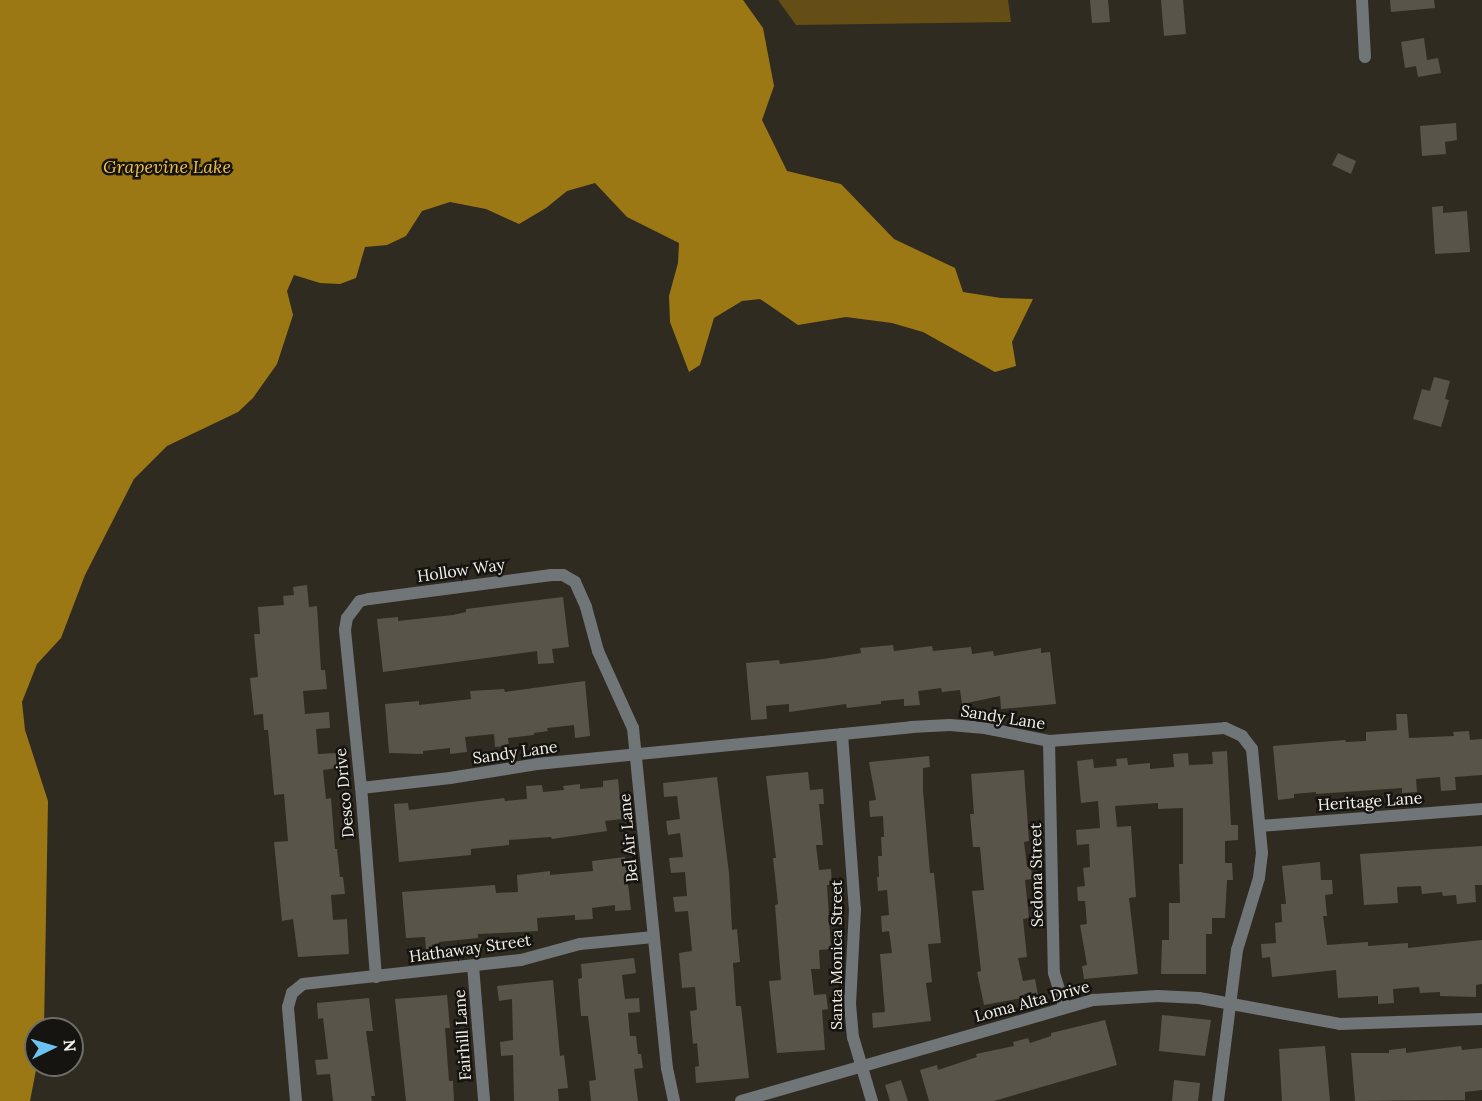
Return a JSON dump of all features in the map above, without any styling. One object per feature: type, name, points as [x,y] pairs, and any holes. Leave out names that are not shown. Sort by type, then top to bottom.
[{"type":"street","points":[[1362,0],[1365,57]]},
{"type":"street","name":"Hollow Way","points":[[352,609],[360,601],[369,599],[551,574],[563,575],[575,582]]},
{"type":"street","name":"Bel Air Lane","points":[[575,582],[586,607],[598,651],[633,728],[667,1068],[674,1101]]},
{"type":"street","name":"Desco Drive","points":[[352,609],[345,630],[361,788],[375,977]]},
{"type":"street","name":"Sandy Lane","points":[[361,788],[450,778],[537,764],[950,725],[984,728],[1049,741],[1225,729],[1242,736],[1252,749],[1262,853],[1259,878],[1237,950],[1220,1098]]},
{"type":"street","name":"Santa Monica Street","points":[[842,734],[855,909],[850,1004],[852,1037],[872,1101]]},
{"type":"street","name":"Sedona Street","points":[[1049,741],[1054,973],[1064,1006]]},
{"type":"street","name":"Heritage Lane","points":[[1260,826],[1482,809]]},
{"type":"street","name":"Hathaway Street","points":[[296,1101],[288,1020],[292,993],[303,984],[521,960],[580,944],[654,938]]},
{"type":"street","name":"Fairhill Lane","points":[[473,966],[484,1101]]},
{"type":"street","name":"Loma Alta Drive","points":[[741,1101],[1064,1006],[1094,1000],[1158,996],[1199,998],[1340,1024],[1482,1019]]},
{"type":"shaded area","points":[[778,0],[1008,0],[1011,22],[796,25]]},
{"type":"water","name":"Grapevine Lake","points":[[0,0],[743,0],[763,28],[774,86],[762,120],[787,171],[841,184],[894,239],[955,268],[963,292],[1001,298],[1033,299],[1012,342],[1016,366],[995,372],[923,332],[892,323],[846,317],[798,325],[760,299],[742,301],[714,318],[700,365],[689,372],[670,322],[669,296],[678,263],[679,243],[627,217],[595,183],[567,191],[546,208],[519,224],[486,209],[450,202],[422,211],[406,236],[387,245],[365,247],[356,278],[340,284],[320,283],[294,275],[287,291],[293,315],[277,364],[253,398],[238,412],[167,446],[134,479],[85,575],[61,638],[37,664],[22,702],[25,730],[48,801],[44,1017],[24,1017],[24,1077],[35,1077],[30,1101],[0,1101]]},
{"type":"building","points":[[1090,0],[1108,0],[1110,22],[1092,23]]},
{"type":"building","points":[[1161,0],[1183,0],[1186,34],[1164,36]]},
{"type":"building","points":[[1390,0],[1434,0],[1435,8],[1391,12]]},
{"type":"building","points":[[1424,38],[1427,60],[1438,58],[1441,73],[1418,77],[1416,66],[1405,68],[1401,42]]},
{"type":"building","points":[[1456,123],[1457,140],[1445,142],[1446,154],[1422,156],[1420,126]]},
{"type":"building","points":[[1338,153],[1356,161],[1351,174],[1332,165]]},
{"type":"building","points":[[1443,206],[1443,213],[1467,211],[1470,252],[1435,254],[1432,207]]},
{"type":"building","points":[[1434,377],[1450,381],[1445,399],[1449,400],[1441,427],[1413,419],[1422,389],[1430,391]]},
{"type":"building","points":[[307,585],[309,607],[317,606],[321,670],[325,670],[327,689],[303,691],[305,714],[329,712],[330,728],[316,729],[318,754],[336,753],[337,768],[323,770],[326,799],[331,798],[335,849],[337,849],[340,877],[343,877],[345,894],[331,895],[333,920],[347,919],[349,954],[298,957],[293,919],[282,921],[274,842],[288,841],[284,794],[274,795],[268,730],[264,730],[263,714],[254,715],[250,678],[258,677],[254,634],[260,634],[258,607],[284,605],[283,596],[294,595],[293,587]]},
{"type":"building","points":[[563,597],[569,647],[552,649],[554,663],[538,664],[537,651],[383,672],[377,619],[398,617],[398,621],[453,615],[466,612],[466,609]]},
{"type":"building","points":[[893,645],[894,651],[932,646],[933,651],[971,647],[972,654],[993,651],[994,656],[1041,648],[1041,653],[1050,652],[1056,704],[1001,709],[1000,696],[962,704],[960,690],[942,692],[941,688],[918,691],[920,705],[904,706],[904,699],[847,708],[846,704],[789,712],[789,704],[766,706],[767,719],[751,720],[746,663],[779,660],[780,664],[823,659],[861,653],[860,648]]},
{"type":"building","points":[[585,681],[590,736],[575,738],[574,725],[547,728],[548,731],[534,733],[534,735],[508,738],[509,746],[495,747],[494,734],[465,737],[467,752],[450,754],[450,748],[423,751],[423,754],[389,753],[385,704],[419,701],[419,705],[471,699],[470,691],[504,689],[505,692]]},
{"type":"building","points":[[1396,714],[1407,714],[1409,738],[1454,736],[1453,732],[1469,731],[1470,740],[1482,739],[1482,775],[1455,777],[1456,790],[1441,791],[1440,777],[1416,779],[1417,792],[1402,793],[1402,788],[1316,794],[1316,792],[1294,794],[1294,798],[1278,800],[1273,746],[1345,740],[1346,742],[1366,741],[1366,732],[1397,730]]},
{"type":"building","points":[[1227,751],[1231,825],[1238,825],[1238,840],[1225,841],[1225,863],[1232,863],[1233,880],[1227,880],[1225,918],[1212,918],[1212,934],[1206,934],[1206,974],[1161,974],[1162,940],[1169,940],[1169,903],[1180,903],[1179,864],[1183,864],[1183,808],[1158,809],[1158,803],[1115,806],[1117,827],[1131,826],[1136,897],[1129,898],[1138,974],[1084,979],[1082,966],[1087,965],[1080,925],[1087,924],[1085,901],[1078,901],[1077,887],[1085,886],[1083,868],[1090,867],[1089,844],[1077,845],[1076,830],[1100,828],[1098,801],[1081,803],[1077,761],[1093,759],[1094,768],[1117,766],[1116,759],[1127,758],[1128,765],[1150,763],[1150,769],[1174,767],[1173,754],[1188,753],[1189,765],[1213,764],[1212,752]]},
{"type":"building","points":[[929,756],[930,767],[923,768],[923,790],[930,873],[934,873],[941,943],[928,944],[932,982],[926,983],[931,1021],[873,1028],[872,1013],[885,1012],[880,954],[892,953],[889,931],[882,932],[881,916],[889,915],[887,890],[878,891],[877,877],[879,877],[878,856],[882,856],[881,837],[884,837],[883,816],[870,817],[869,801],[876,800],[869,762]]},
{"type":"building","points":[[1024,770],[1029,841],[1024,842],[1027,867],[1031,866],[1032,879],[1025,880],[1029,918],[1023,919],[1027,957],[1018,958],[1023,981],[1035,979],[1038,995],[984,1005],[977,972],[981,971],[972,891],[984,890],[980,847],[973,847],[970,814],[974,814],[971,774]]},
{"type":"building","points":[[808,772],[810,790],[823,789],[824,804],[819,804],[823,845],[816,845],[819,870],[831,869],[832,885],[827,885],[831,949],[819,950],[820,969],[811,969],[814,995],[826,994],[828,1009],[822,1010],[825,1050],[777,1053],[769,981],[781,980],[775,905],[778,904],[773,858],[776,858],[766,776]]},
{"type":"building","points":[[717,777],[729,873],[732,930],[737,929],[740,962],[733,963],[736,1006],[741,1006],[749,1078],[696,1083],[695,1067],[699,1066],[697,1043],[693,1044],[690,1011],[697,1010],[695,987],[682,988],[679,953],[692,951],[688,911],[675,912],[673,897],[687,896],[685,872],[671,873],[669,858],[683,857],[680,833],[668,835],[666,821],[680,819],[677,796],[664,797],[663,783]]},
{"type":"building","points":[[618,779],[622,819],[605,821],[607,831],[552,839],[551,837],[509,840],[509,845],[471,849],[471,855],[399,862],[394,804],[408,803],[409,810],[504,798],[505,801],[527,799],[526,786],[542,785],[543,792],[564,790],[563,786],[580,784],[580,789],[603,787],[603,781]]},
{"type":"building","points":[[1482,846],[1482,885],[1475,885],[1476,902],[1457,904],[1456,895],[1443,896],[1442,892],[1422,894],[1421,886],[1397,887],[1398,903],[1364,905],[1360,854]]},
{"type":"building","points":[[625,857],[631,910],[615,911],[615,905],[592,908],[593,919],[575,920],[575,915],[537,918],[538,931],[478,934],[478,938],[439,942],[440,949],[426,950],[425,937],[406,938],[402,892],[495,885],[496,893],[518,892],[517,875],[550,871],[550,875],[593,871],[592,861]]},
{"type":"building","points":[[1320,862],[1321,880],[1332,880],[1333,894],[1325,895],[1327,916],[1323,916],[1327,945],[1368,942],[1368,946],[1408,943],[1408,948],[1482,940],[1482,984],[1476,985],[1476,997],[1440,996],[1440,992],[1420,993],[1419,987],[1393,989],[1394,1003],[1378,1004],[1378,996],[1338,998],[1336,970],[1272,977],[1270,957],[1262,958],[1261,944],[1276,943],[1275,923],[1282,922],[1281,904],[1286,904],[1282,866]]},
{"type":"building","points":[[634,958],[636,973],[622,975],[625,999],[639,998],[640,1012],[628,1013],[630,1036],[636,1036],[638,1054],[641,1054],[643,1068],[634,1069],[638,1101],[591,1101],[589,1081],[596,1080],[588,1016],[581,1016],[578,979],[582,978],[581,964]]},
{"type":"building","points":[[553,980],[560,1056],[564,1055],[568,1088],[558,1089],[559,1101],[514,1101],[513,1055],[501,1056],[500,1042],[513,1040],[512,999],[499,1001],[497,986]]},
{"type":"building","points":[[447,995],[450,1028],[445,1028],[449,1081],[453,1081],[454,1101],[406,1101],[395,999]]},
{"type":"building","points":[[369,998],[373,1031],[366,1031],[375,1096],[371,1096],[372,1101],[333,1101],[330,1074],[317,1075],[315,1060],[328,1059],[323,1018],[318,1019],[317,1003]]},
{"type":"building","points":[[1162,1015],[1211,1020],[1205,1056],[1159,1051]]},
{"type":"building","points":[[1105,1020],[1117,1065],[994,1101],[929,1101],[920,1070],[937,1065],[938,1070],[977,1057],[976,1054],[1014,1046],[1013,1042],[1028,1038],[1030,1043],[1051,1036],[1051,1033]]},
{"type":"building","points":[[1325,1046],[1330,1101],[1282,1101],[1279,1049]]},
{"type":"building","points":[[1461,1046],[1462,1050],[1482,1048],[1482,1090],[1465,1092],[1465,1100],[1355,1101],[1351,1053],[1389,1053],[1389,1050],[1406,1048],[1406,1053]]},
{"type":"building","points":[[901,1080],[908,1101],[890,1101],[885,1085]]},
{"type":"building","points":[[1174,1080],[1200,1083],[1198,1101],[1172,1101]]}]
